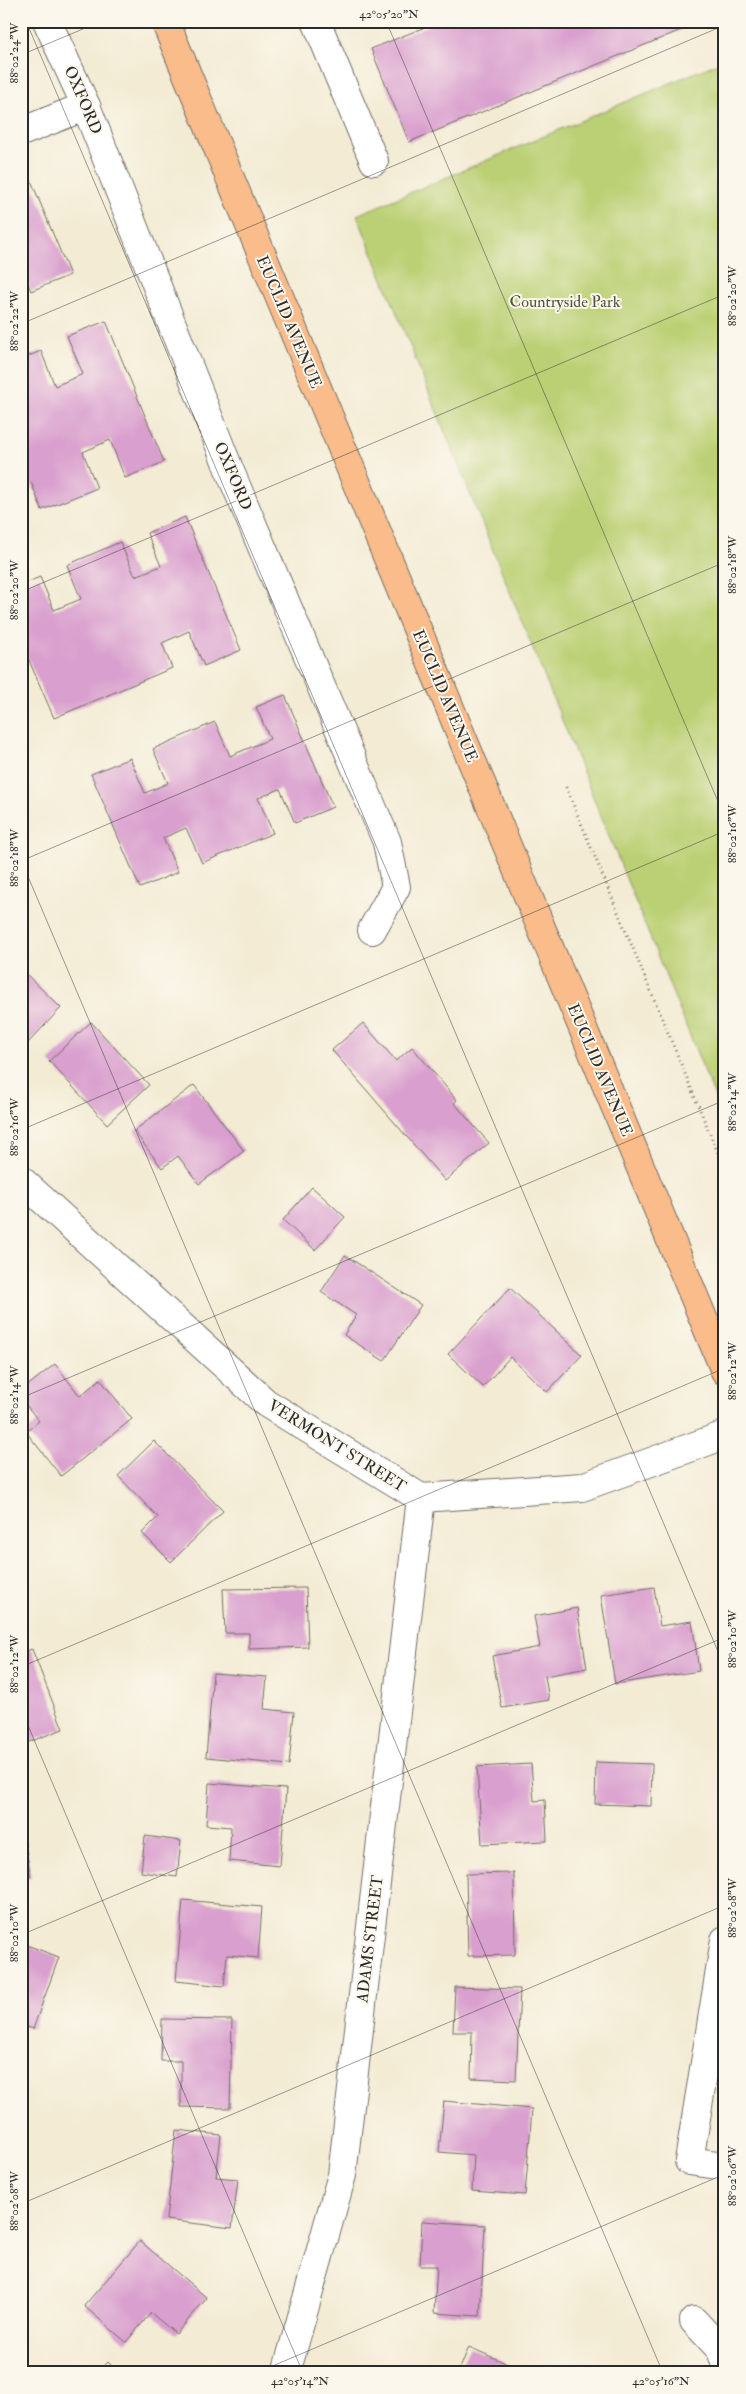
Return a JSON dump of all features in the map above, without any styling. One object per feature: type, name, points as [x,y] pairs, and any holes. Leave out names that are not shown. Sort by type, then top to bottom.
[{"type":"main road","name":"EUCLID AVENUE","points":[[165,21],[725,1371]]},
{"type":"street","name":"OXFORD","points":[[47,21],[86,106],[229,469],[387,842],[396,887],[372,930]]},
{"type":"street","points":[[316,21],[374,161]]},
{"type":"street","points":[[21,132],[86,106]]},
{"type":"street","name":"VERMONT STREET","points":[[21,1180],[266,1403],[421,1498],[582,1487],[725,1435]]},
{"type":"street","name":"ADAMS STREET","points":[[286,2373],[342,2175],[421,1498]]},
{"type":"street","points":[[725,1940],[689,2162],[725,2166]]},
{"type":"street","points":[[694,2321],[721,2350],[725,2362]]},
{"type":"path","points":[[566,787],[725,1170]]},
{"type":"green space","name":"Countryside Park","points":[[725,60],[725,1122],[357,215]]},
{"type":"building","points":[[440,21],[703,21],[409,142],[371,49]]},
{"type":"building","points":[[23,161],[70,275],[31,291],[21,267],[21,162]]},
{"type":"building","points":[[106,321],[164,462],[125,478],[110,440],[83,452],[97,488],[42,510],[31,482],[21,486],[21,359],[41,351],[55,386],[83,374],[67,336]]},
{"type":"building","points":[[21,506],[27,520],[21,522]]},
{"type":"building","points":[[185,517],[241,650],[204,666],[189,631],[162,643],[172,668],[54,718],[21,642],[21,585],[40,577],[54,610],[81,599],[67,565],[120,542],[135,576],[161,566],[147,533]]},
{"type":"building","points":[[285,695],[333,807],[295,823],[280,789],[258,798],[273,833],[202,863],[186,828],[163,838],[178,872],[140,888],[91,774],[130,758],[145,793],[168,783],[153,749],[215,722],[230,756],[270,739],[256,707]]},
{"type":"building","points":[[21,969],[61,1008],[26,1045],[21,1040]]},
{"type":"building","points":[[91,1022],[149,1085],[107,1124],[49,1061]]},
{"type":"building","points":[[363,1023],[396,1061],[412,1047],[457,1100],[454,1103],[489,1143],[445,1181],[332,1050]]},
{"type":"building","points":[[194,1085],[244,1151],[199,1184],[178,1156],[162,1168],[134,1131]]},
{"type":"building","points":[[312,1187],[345,1217],[315,1250],[283,1220]]},
{"type":"building","points":[[345,1255],[421,1305],[384,1361],[344,1335],[356,1315],[321,1292]]},
{"type":"building","points":[[510,1288],[582,1355],[547,1392],[510,1357],[483,1387],[448,1354]]},
{"type":"building","points":[[55,1364],[80,1396],[100,1379],[132,1419],[61,1476],[26,1432],[39,1421],[21,1399],[21,1391]]},
{"type":"building","points":[[154,1441],[223,1511],[171,1562],[142,1533],[158,1517],[118,1476]]},
{"type":"building","points":[[654,1587],[660,1626],[692,1621],[699,1671],[615,1684],[601,1595]]},
{"type":"building","points":[[306,1588],[308,1647],[249,1649],[249,1633],[225,1633],[223,1589]]},
{"type":"building","points":[[577,1608],[587,1668],[545,1676],[549,1700],[502,1708],[492,1656],[540,1647],[534,1616]]},
{"type":"building","points":[[32,1649],[63,1729],[21,1745],[21,1653]]},
{"type":"building","points":[[213,1673],[267,1677],[264,1709],[294,1712],[289,1765],[206,1757]]},
{"type":"building","points":[[596,1762],[652,1764],[651,1806],[595,1804]]},
{"type":"building","points":[[531,1764],[534,1801],[545,1800],[547,1841],[482,1844],[477,1767]]},
{"type":"building","points":[[209,1783],[286,1789],[280,1866],[229,1861],[231,1827],[206,1825]]},
{"type":"building","points":[[21,1821],[31,1877],[21,1879]]},
{"type":"building","points":[[145,1836],[181,1841],[177,1877],[141,1872]]},
{"type":"building","points":[[514,1873],[515,1955],[468,1956],[466,1874]]},
{"type":"building","points":[[183,1900],[262,1907],[258,1958],[227,1955],[224,1986],[176,1981]]},
{"type":"building","points":[[21,1943],[59,1957],[33,2029],[21,2025]]},
{"type":"building","points":[[455,1987],[520,1989],[516,2080],[471,2078],[472,2032],[453,2032]]},
{"type":"building","points":[[162,2019],[232,2020],[230,2108],[181,2107],[181,2061],[161,2061]]},
{"type":"building","points":[[444,2101],[532,2109],[525,2195],[472,2191],[474,2155],[439,2152]]},
{"type":"building","points":[[176,2130],[221,2135],[216,2177],[238,2179],[232,2228],[166,2220]]},
{"type":"building","points":[[422,2221],[485,2225],[480,2316],[434,2313],[437,2266],[420,2266]]},
{"type":"building","points":[[140,2241],[207,2298],[176,2334],[151,2313],[126,2342],[84,2306]]},
{"type":"building","points":[[469,2347],[524,2371],[523,2373],[458,2373]]},
{"type":"building","points":[[108,2362],[119,2373],[98,2373]]},
{"type":"building","points":[[639,2371],[652,2371],[652,2373],[639,2373]]}]
